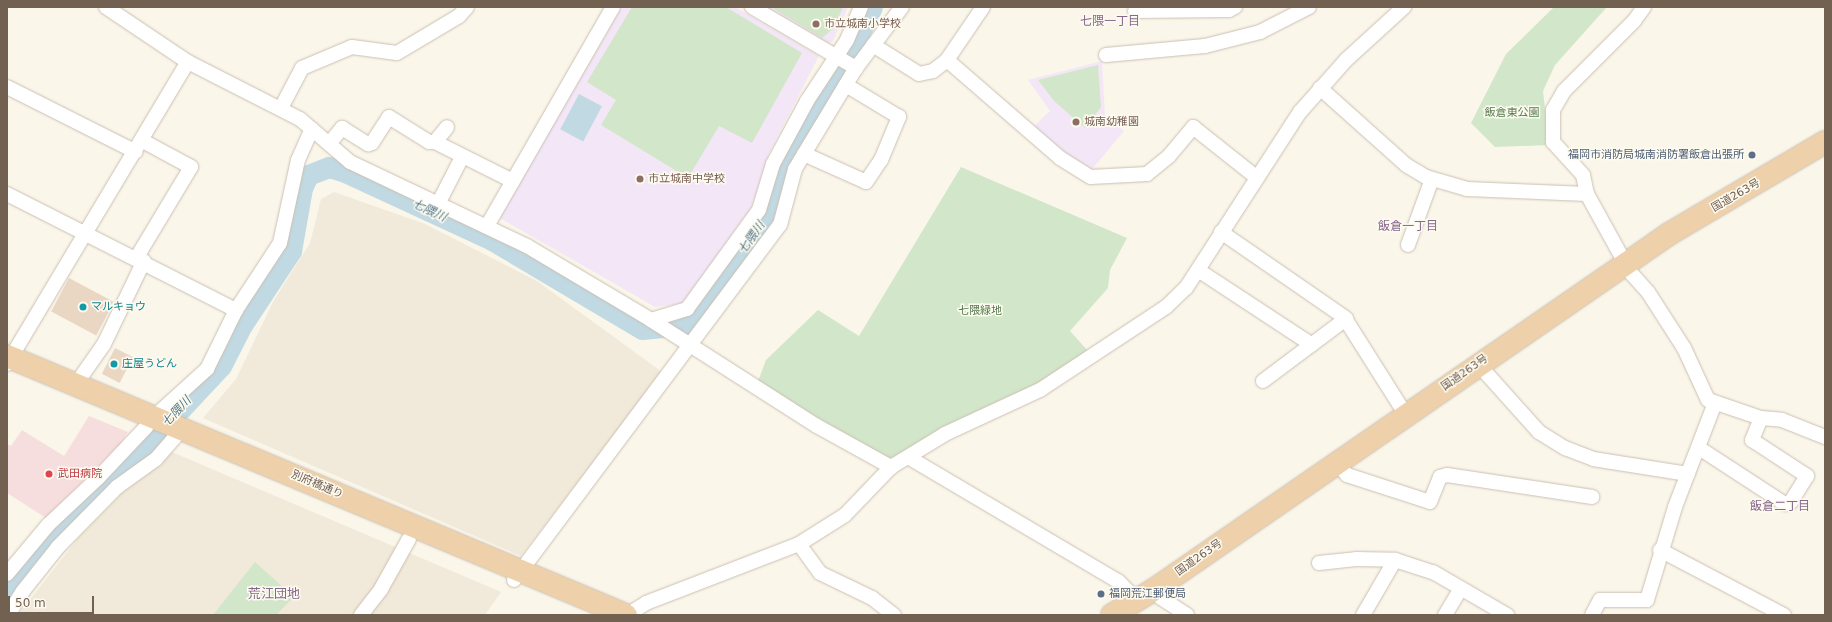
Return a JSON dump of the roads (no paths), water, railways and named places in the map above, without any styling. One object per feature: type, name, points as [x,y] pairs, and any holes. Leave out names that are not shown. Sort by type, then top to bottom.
[{"type":"highway","name":"国道263号","points":[[1112,615],[1146,594],[1478,364],[1669,234],[1825,142]]},
{"type":"highway","name":"別府橋通り","points":[[8,361],[76,384],[273,483],[409,539],[517,576]]},
{"type":"highway","name":"別府橋通り","points":[[8,361],[517,576],[612,614]]},
{"type":"street","points":[[106,7],[188,62],[281,108],[312,129],[350,162],[400,188],[487,226],[656,322],[684,342],[817,426],[891,467]]},
{"type":"street","points":[[281,108],[302,68],[352,47],[397,53],[459,16],[467,7]]},
{"type":"street","points":[[487,226],[613,7]]},
{"type":"street","points":[[752,7],[856,68]]},
{"type":"street","points":[[656,322],[687,309],[759,210],[773,164],[836,56],[847,40],[861,7]]},
{"type":"street","points":[[517,576],[684,342],[780,225],[795,169],[856,68],[902,7]]},
{"type":"street","points":[[873,45],[919,74],[933,71],[948,60],[983,7]]},
{"type":"street","points":[[1135,11],[1235,7]]},
{"type":"street","points":[[1106,55],[1205,46],[1260,32],[1309,7]]},
{"type":"street","points":[[612,614],[646,603],[799,544],[846,515],[891,467],[945,434],[1040,390],[1166,306],[1186,288],[1256,177],[1320,88],[1404,7]]},
{"type":"street","points":[[1644,7],[1634,22],[1564,90],[1553,110],[1554,142],[1583,176],[1587,194],[1625,264],[1654,301],[1684,348],[1708,400],[1761,418],[1782,420],[1825,438]]},
{"type":"street","points":[[948,60],[1060,158],[1091,177],[1147,174],[1169,156],[1192,128],[1256,177]]},
{"type":"street","points":[[8,361],[139,146],[188,62]]},
{"type":"street","points":[[804,154],[866,182],[881,160],[899,117],[846,85]]},
{"type":"street","points":[[7,87],[139,146],[191,167],[140,259],[104,344],[76,384]]},
{"type":"street","points":[[1320,88],[1406,165],[1432,179],[1467,188],[1587,194]]},
{"type":"street","points":[[329,144],[342,128],[368,144],[372,143],[389,117],[429,142],[435,142],[462,157],[513,181]]},
{"type":"street","points":[[435,142],[447,127]]},
{"type":"street","points":[[7,574],[48,525],[98,478],[164,427],[207,369],[236,310],[280,243],[298,160],[312,129]]},
{"type":"street","points":[[438,204],[462,157]]},
{"type":"street","points":[[1408,245],[1432,179]]},
{"type":"street","points":[[7,194],[86,231],[236,310]]},
{"type":"street","points":[[1221,232],[1346,320],[1406,415]]},
{"type":"street","points":[[1198,270],[1312,345]]},
{"type":"street","points":[[1263,381],[1346,320]]},
{"type":"street","points":[[1478,364],[1539,432],[1565,448],[1593,459],[1688,474]]},
{"type":"street","points":[[1592,615],[1600,600],[1647,600],[1660,550],[1715,403]]},
{"type":"street","points":[[1699,448],[1785,504],[1791,502],[1807,476],[1752,440],[1761,418]]},
{"type":"street","points":[[8,615],[23,591],[58,547],[117,487],[156,459],[164,427]]},
{"type":"street","points":[[908,457],[1118,581],[1146,594],[1161,598],[1186,615]]},
{"type":"street","points":[[1337,463],[1347,474],[1430,502],[1440,477],[1447,475],[1592,497]]},
{"type":"street","points":[[361,615],[381,589],[409,539]]},
{"type":"street","points":[[799,544],[820,573],[872,598],[894,615]]},
{"type":"street","points":[[1660,550],[1784,615]]},
{"type":"street","points":[[1319,563],[1356,559],[1395,560],[1433,572],[1507,615]]},
{"type":"street","points":[[1364,615],[1395,560]]},
{"type":"street","points":[[1445,615],[1461,588]]},
{"type":"water","points":[[579,94],[602,106],[583,142],[560,129]]},
{"type":"waterway","name":"七隈川","points":[[7,595],[42,545],[147,445],[221,366],[242,325],[291,251],[302,188],[308,175],[329,167],[345,172],[492,240],[642,329],[683,325],[744,251],[769,213],[782,168],[824,91],[848,57],[872,7]]},
{"type":"place","name":"市立城南小学校","points":[[816,24]]},
{"type":"place","name":"城南幼稚園","points":[[1076,122]]},
{"type":"place","name":"福岡市消防局城南消防署飯倉出張所","points":[[1752,155]]},
{"type":"place","name":"市立城南中学校","points":[[640,179]]},
{"type":"place","name":"マルキョウ","points":[[83,307]]},
{"type":"place","name":"庄屋うどん","points":[[114,364]]},
{"type":"place","name":"武田病院","points":[[49,474]]},
{"type":"place","name":"福岡荒江郵便局","points":[[1101,594]]},
{"type":"district","name":"七隈一丁目","points":[[1110,22]]},
{"type":"district","name":"飯倉一丁目","points":[[1408,227]]},
{"type":"district","name":"飯倉二丁目","points":[[1780,507]]},
{"type":"district","name":"荒江団地","points":[[274,594]]},
{"type":"park label","name":"飯倉東公園","points":[[1512,113]]},
{"type":"park label","name":"七隈緑地","points":[[980,311]]}]
